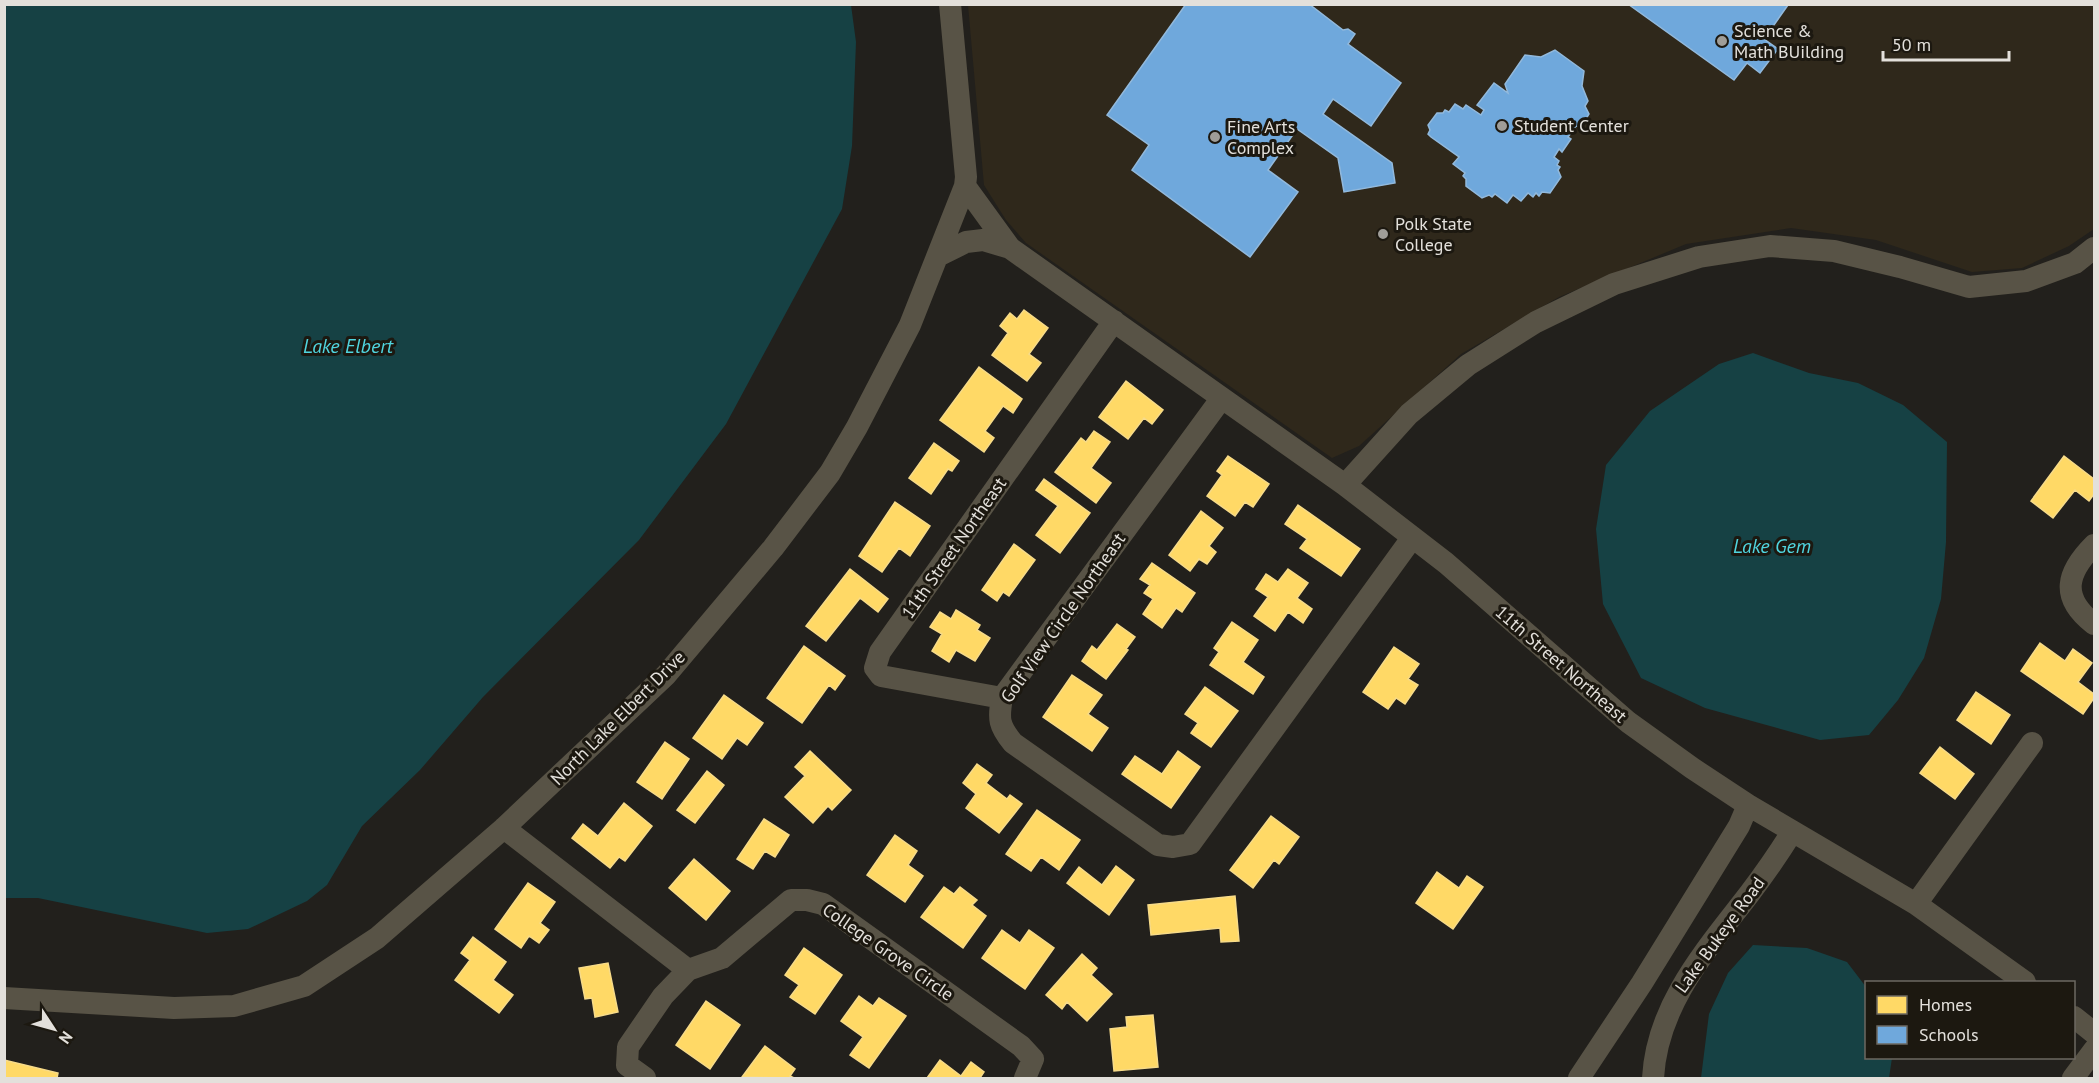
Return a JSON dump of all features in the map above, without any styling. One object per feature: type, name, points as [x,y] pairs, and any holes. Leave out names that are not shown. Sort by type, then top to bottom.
[{"type":"street","points":[[950,4],[965,186]]},
{"type":"street","name":"11th Street Northeast","points":[[965,186],[1010,248],[1345,485],[1446,563],[1628,722],[1748,805],[1916,904],[2024,981]]},
{"type":"street","name":"North Lake Elbert Drive","points":[[4,998],[174,1008],[234,1006],[304,986],[377,938],[504,828],[666,675],[774,548],[830,473],[857,427],[910,325],[965,186]]},
{"type":"street","points":[[938,256],[966,242],[983,240],[1010,248]]},
{"type":"street","points":[[1345,485],[1409,414],[1468,365],[1536,322],[1614,284],[1699,257],[1770,246],[1834,251],[1969,287],[2026,281],[2075,263],[2094,248]]},
{"type":"street","name":"11th Street Northeast","points":[[1002,698],[881,676],[875,668],[880,652],[1114,321]]},
{"type":"street","name":"Golf View Circle Northeast","points":[[1221,399],[1002,698],[998,716],[1003,731],[1013,743],[1158,845],[1173,847],[1190,844],[1412,538]]},
{"type":"street","points":[[2094,545],[2074,569],[2070,589],[2076,606],[2094,624]]},
{"type":"street","points":[[1916,904],[2032,743]]},
{"type":"street","points":[[1579,1078],[1642,983],[1739,826],[1748,805]]},
{"type":"street","points":[[504,828],[688,970],[663,996],[628,1047],[627,1065],[645,1078]]},
{"type":"street","name":"Lake Bukeye Road","points":[[1653,1078],[1658,1040],[1668,1012],[1681,987],[1792,832]]},
{"type":"street","name":"College Grove Circle","points":[[688,970],[722,958],[790,900],[807,900],[823,904],[1021,1046],[1033,1059],[1025,1078]]},
{"type":"street","points":[[2075,1019],[2094,1033]]},
{"type":"street","points":[[2073,1078],[2094,1050]]},
{"type":"shaded area","name":"Polk State College","points":[[968,5],[2094,5],[2094,229],[2069,246],[2022,268],[1972,272],[1876,240],[1791,228],[1686,244],[1559,297],[1461,354],[1359,446],[1332,458],[1026,243],[1006,220],[984,185]]},
{"type":"water","name":"Lake Elbert","points":[[5,4],[851,5],[856,42],[852,146],[842,209],[726,424],[639,540],[483,697],[420,770],[362,826],[327,885],[307,901],[248,929],[207,933],[38,898],[5,898]]},
{"type":"water","name":"Lake Gem","points":[[1753,353],[1809,373],[1858,383],[1903,405],[1947,442],[1946,542],[1941,599],[1924,658],[1898,700],[1869,735],[1820,740],[1705,708],[1641,678],[1603,604],[1596,529],[1606,465],[1650,411],[1719,364]]},
{"type":"water","points":[[1753,945],[1807,948],[1847,962],[1865,986],[1865,1059],[1892,1059],[1889,1078],[1701,1078],[1709,1014],[1728,973]]},
{"type":"building: Homes","points":[[1024,310],[1048,328],[1029,354],[1041,363],[1027,381],[992,355],[1008,333],[1000,326],[1010,313],[1017,319]]},
{"type":"building: Homes","points":[[979,367],[1022,399],[1013,413],[1003,406],[985,431],[994,438],[984,452],[940,420]]},
{"type":"building: Homes","points":[[1126,381],[1163,410],[1152,424],[1144,418],[1128,439],[1099,417]]},
{"type":"building: Homes","points":[[1094,431],[1110,442],[1091,468],[1111,483],[1096,503],[1055,472],[1081,438],[1086,442]]},
{"type":"building: Homes","points":[[934,443],[959,461],[952,471],[948,469],[931,494],[909,478]]},
{"type":"building: Homes","points":[[1228,456],[1269,484],[1253,507],[1245,502],[1235,516],[1207,496],[1222,475],[1217,471]]},
{"type":"building: Homes","points":[[2064,456],[2094,479],[2094,494],[2089,501],[2075,490],[2053,518],[2031,501]]},
{"type":"building: Homes","points":[[1044,479],[1090,513],[1060,553],[1036,535],[1058,506],[1036,490]]},
{"type":"building: Homes","points":[[895,502],[930,526],[910,556],[899,548],[882,572],[859,556]]},
{"type":"building: Homes","points":[[1298,505],[1360,549],[1341,576],[1300,548],[1307,539],[1285,524]]},
{"type":"building: Homes","points":[[1201,511],[1223,528],[1209,546],[1216,552],[1207,564],[1199,559],[1190,571],[1169,555]]},
{"type":"building: Homes","points":[[1014,544],[1035,560],[1009,596],[1003,592],[997,601],[982,590]]},
{"type":"building: Homes","points":[[1152,563],[1195,593],[1182,612],[1176,608],[1162,628],[1143,614],[1153,599],[1144,593],[1150,585],[1140,579]]},
{"type":"building: Homes","points":[[850,569],[888,599],[878,612],[860,598],[826,641],[806,626]]},
{"type":"building: Homes","points":[[1288,569],[1308,583],[1297,598],[1312,609],[1303,623],[1288,612],[1275,631],[1254,616],[1268,597],[1256,589],[1266,574],[1278,582]]},
{"type":"building: Homes","points":[[956,610],[980,625],[977,630],[990,638],[975,661],[956,650],[949,662],[932,651],[942,634],[930,627],[940,612],[951,619]]},
{"type":"building: Homes","points":[[1232,622],[1258,640],[1243,662],[1264,677],[1253,694],[1210,665],[1219,652],[1214,648]]},
{"type":"building: Homes","points":[[1117,624],[1135,637],[1106,679],[1082,661],[1092,646],[1097,650]]},
{"type":"building: Homes","points":[[2040,643],[2065,661],[2073,649],[2092,663],[2078,682],[2094,694],[2094,698],[2083,714],[2021,671]]},
{"type":"building: Homes","points":[[804,646],[845,676],[835,690],[829,685],[802,723],[767,698]]},
{"type":"building: Homes","points":[[1394,647],[1419,664],[1408,679],[1418,685],[1405,704],[1396,698],[1388,709],[1363,692]]},
{"type":"building: Homes","points":[[1072,675],[1102,695],[1088,714],[1108,728],[1092,751],[1043,717]]},
{"type":"building: Homes","points":[[1205,687],[1238,711],[1211,747],[1191,733],[1198,723],[1185,714]]},
{"type":"building: Homes","points":[[1976,692],[2010,715],[1991,744],[1957,720]]},
{"type":"building: Homes","points":[[724,695],[763,723],[747,745],[737,738],[722,759],[693,738]]},
{"type":"building: Homes","points":[[665,742],[689,759],[662,799],[637,782]]},
{"type":"building: Homes","points":[[1940,747],[1974,774],[1955,799],[1920,773]]},
{"type":"building: Homes","points":[[810,751],[851,790],[832,810],[828,806],[813,823],[785,797],[805,776],[795,767]]},
{"type":"building: Homes","points":[[1178,751],[1200,767],[1171,808],[1122,774],[1135,756],[1162,774]]},
{"type":"building: Homes","points":[[977,764],[992,775],[986,783],[1007,799],[1010,795],[1022,804],[999,833],[966,808],[976,794],[963,783]]},
{"type":"building: Homes","points":[[707,771],[724,785],[695,823],[677,810]]},
{"type":"building: Homes","points":[[624,803],[652,826],[625,861],[619,857],[610,868],[572,838],[583,824],[598,836]]},
{"type":"building: Homes","points":[[1037,810],[1080,840],[1059,870],[1041,857],[1031,871],[1006,854]]},
{"type":"building: Homes","points":[[1271,816],[1299,837],[1279,864],[1274,860],[1253,888],[1230,870]]},
{"type":"building: Homes","points":[[764,819],[789,835],[775,857],[765,851],[753,869],[737,859]]},
{"type":"building: Homes","points":[[895,835],[917,851],[908,865],[923,876],[905,902],[867,875]]},
{"type":"building: Homes","points":[[694,859],[730,891],[706,920],[669,888]]},
{"type":"building: Homes","points":[[1116,866],[1134,880],[1109,915],[1067,883],[1079,867],[1102,885]]},
{"type":"building: Homes","points":[[1437,872],[1459,888],[1467,876],[1483,887],[1453,929],[1416,903]]},
{"type":"building: Homes","points":[[528,883],[555,902],[540,923],[549,930],[539,943],[529,936],[521,948],[495,929]]},
{"type":"building: Homes","points":[[944,887],[954,894],[960,887],[977,900],[972,905],[986,916],[963,948],[921,917]]},
{"type":"building: Homes","points":[[1235,896],[1239,941],[1221,942],[1220,928],[1151,935],[1148,905]]},
{"type":"building: Homes","points":[[1002,930],[1020,943],[1029,930],[1054,948],[1025,989],[982,958]]},
{"type":"building: Homes","points":[[473,937],[506,962],[493,980],[513,995],[499,1013],[455,980],[470,960],[461,953]]},
{"type":"building: Homes","points":[[804,948],[842,975],[815,1014],[790,997],[799,985],[785,975]]},
{"type":"building: Homes","points":[[1082,954],[1097,968],[1091,975],[1112,994],[1087,1021],[1067,1002],[1062,1009],[1046,995]]},
{"type":"building: Homes","points":[[608,963],[618,1012],[595,1017],[592,998],[585,999],[579,968]]},
{"type":"building: Homes","points":[[859,996],[873,1006],[879,998],[906,1016],[869,1068],[850,1055],[863,1037],[841,1021]]},
{"type":"building: Homes","points":[[706,1001],[740,1025],[710,1069],[676,1045]]},
{"type":"building: Homes","points":[[1153,1015],[1158,1067],[1114,1071],[1110,1029],[1127,1027],[1126,1017]]},
{"type":"building: Homes","points":[[765,1046],[795,1069],[790,1076],[794,1078],[742,1077]]},
{"type":"building: Homes","points":[[4,1060],[58,1073],[57,1078],[4,1078]]},
{"type":"building: Homes","points":[[940,1060],[961,1076],[971,1062],[984,1072],[980,1078],[927,1078]]},
{"type":"building: Schools","name":"Fine Arts Complex","points":[[1186,4],[1309,4],[1343,30],[1348,29],[1355,34],[1348,44],[1401,83],[1371,126],[1333,99],[1323,114],[1392,163],[1395,183],[1344,192],[1338,158],[1297,129],[1268,170],[1298,192],[1250,257],[1132,170],[1149,145],[1107,115]]},
{"type":"building: Schools","name":"Science & Math BUilding","points":[[1628,4],[1788,5],[1764,39],[1778,49],[1760,73],[1747,63],[1734,80]]},
{"type":"building: Schools","name":"Student Center","points":[[1555,50],[1584,71],[1582,86],[1588,101],[1585,106],[1589,114],[1581,127],[1576,126],[1568,137],[1571,139],[1562,152],[1559,149],[1554,157],[1559,161],[1557,165],[1560,167],[1558,170],[1561,177],[1550,193],[1542,192],[1539,196],[1536,193],[1533,197],[1528,193],[1521,201],[1513,195],[1507,203],[1495,194],[1492,197],[1489,195],[1482,198],[1466,186],[1466,179],[1463,176],[1465,173],[1453,164],[1459,157],[1428,134],[1430,130],[1428,125],[1437,113],[1443,113],[1445,110],[1449,112],[1455,104],[1463,109],[1466,105],[1481,115],[1484,110],[1477,105],[1494,83],[1508,93],[1505,84],[1525,55],[1541,57]]},
{"type":"place","name":"Science & Math BUilding","points":[[1722,41]]},
{"type":"place","name":"Student Center","points":[[1502,126]]},
{"type":"place","name":"Fine Arts Complex","points":[[1215,137]]},
{"type":"place","name":"Polk State College","points":[[1383,234]]}]
